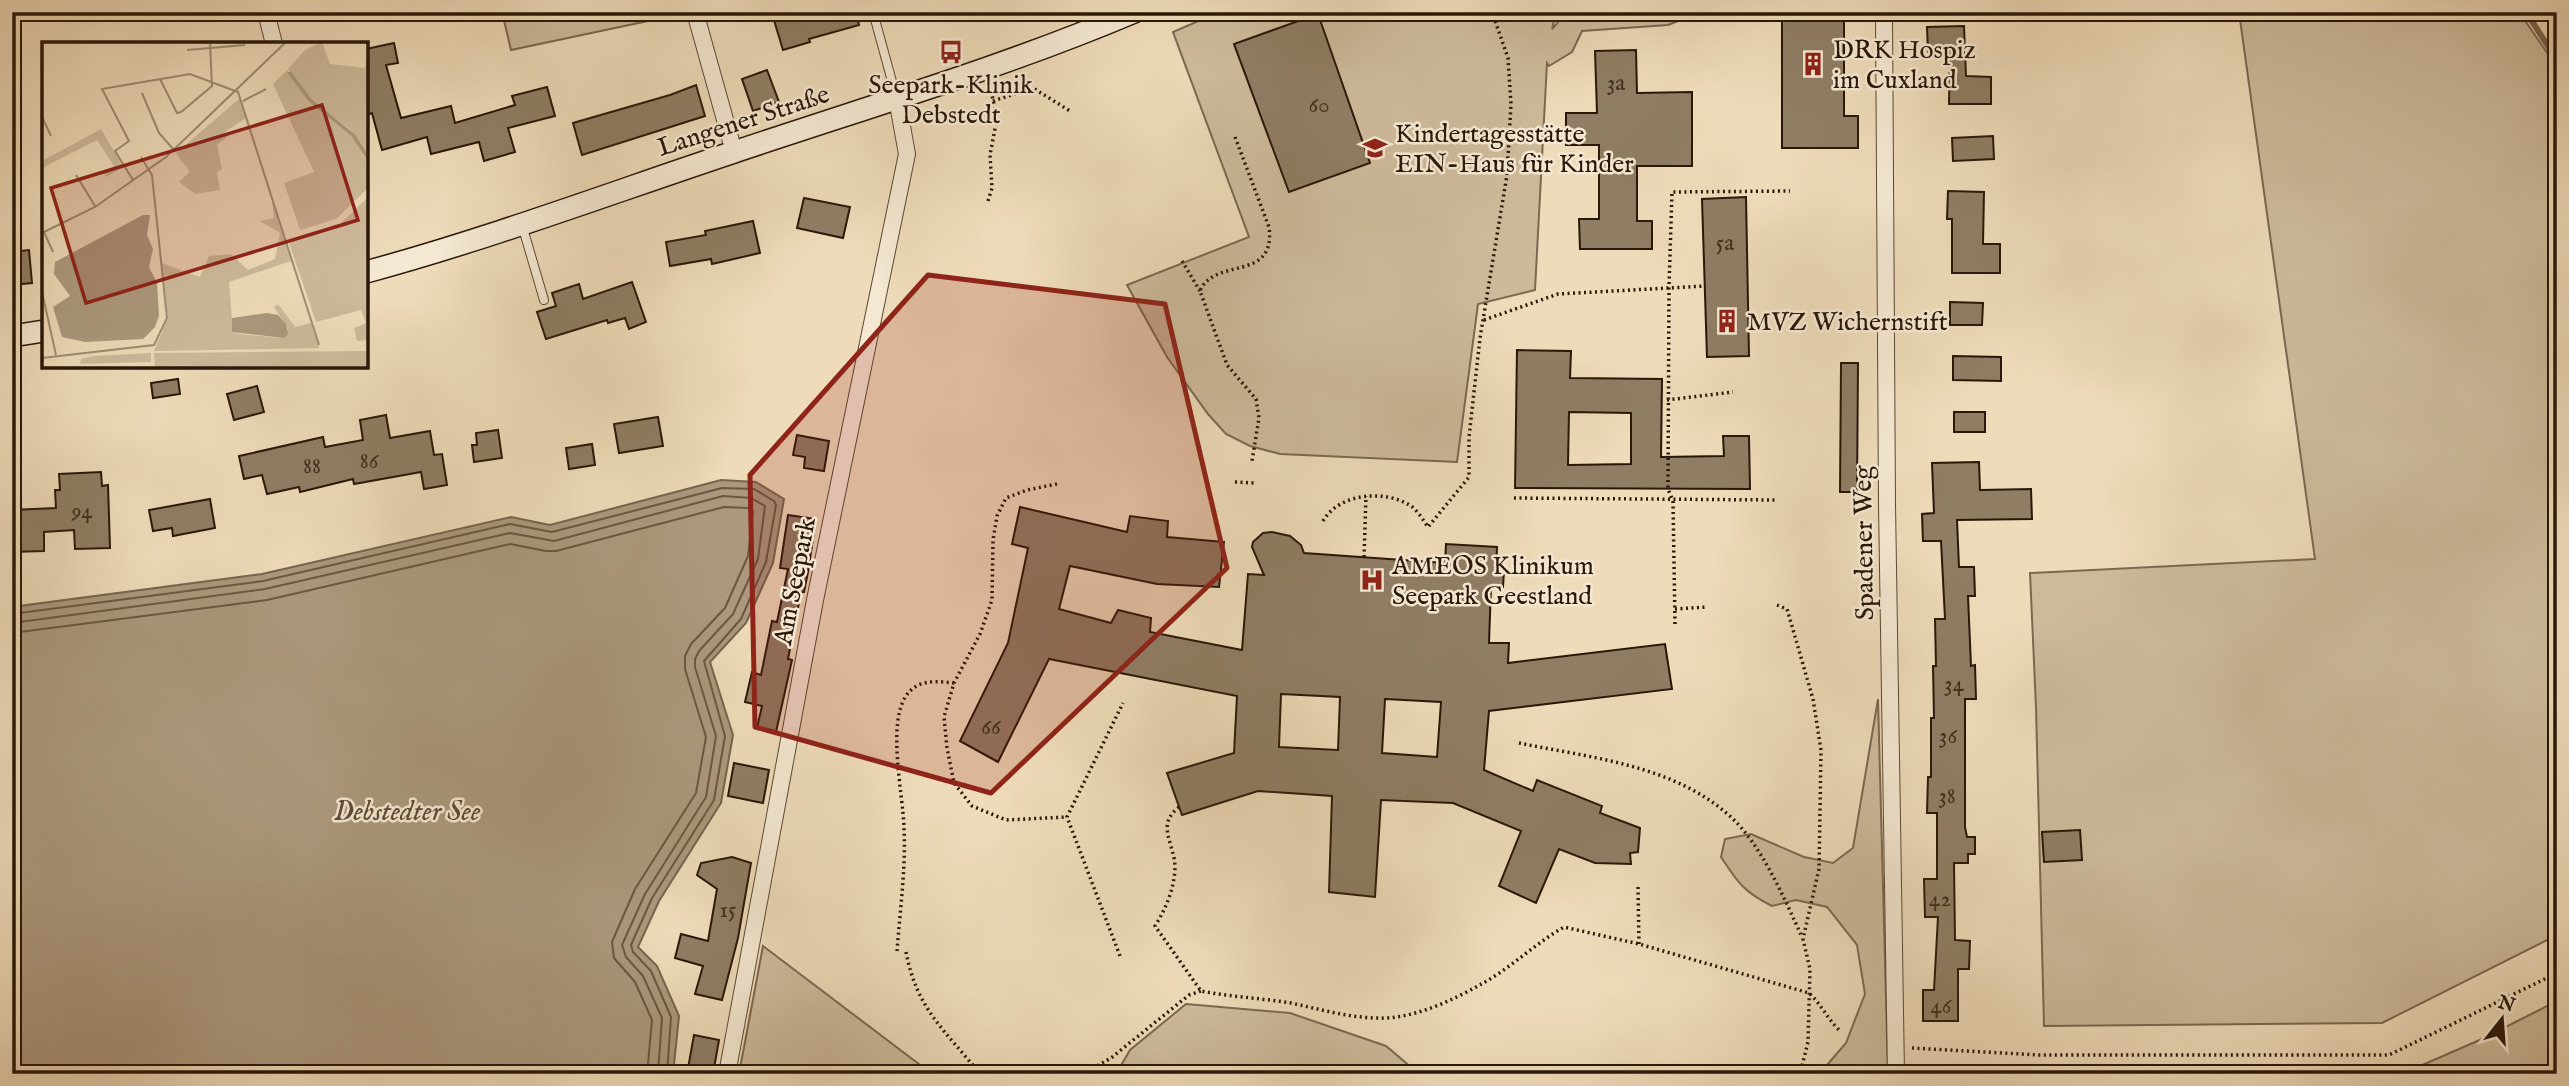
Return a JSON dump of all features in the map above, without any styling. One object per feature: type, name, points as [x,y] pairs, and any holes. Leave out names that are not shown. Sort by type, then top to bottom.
[{"type":"main road","name":"Langener Straße","points":[[368,271],[522,226],[1076,37],[1134,12]]},
{"type":"main road","points":[[12,337],[42,331]]},
{"type":"street","points":[[266,12],[274,42]]},
{"type":"street","points":[[695,12],[734,152]]},
{"type":"street","name":"Spadener Weg","points":[[1884,12],[1887,491],[1896,1074]]},
{"type":"street","name":"Am Seepark","points":[[727,1074],[815,600],[907,154],[897,99]]},
{"type":"lane","points":[[873,12],[897,99]]},
{"type":"lane","points":[[522,226],[544,300]]},
{"type":"path","points":[[1323,521],[1328,512],[1339,504],[1366,496],[1402,501],[1413,507],[1428,527],[1469,477],[1469,437],[1480,338],[1507,175],[1511,104],[1508,58],[1492,12]]},
{"type":"path","points":[[984,68],[997,118],[990,155],[992,188],[988,201]]},
{"type":"path","points":[[993,101],[1033,88],[1070,111]]},
{"type":"path","points":[[1200,291],[1203,282],[1257,262],[1268,251],[1271,240],[1269,227],[1236,137]]},
{"type":"path","points":[[1675,624],[1673,501],[1668,489],[1667,400],[1672,192],[1790,191]]},
{"type":"path","points":[[1182,261],[1200,291],[1227,365],[1256,399],[1259,418],[1252,461]]},
{"type":"path","points":[[1484,320],[1558,294],[1705,286]]},
{"type":"path","points":[[1667,400],[1733,392]]},
{"type":"path","points":[[1236,482],[1254,483]]},
{"type":"path","points":[[1057,484],[1027,490],[1006,498],[997,516],[993,540],[992,600],[980,634],[954,683],[944,717],[954,783],[972,806],[1006,820],[1067,817]]},
{"type":"path","points":[[1363,557],[1366,496]]},
{"type":"path","points":[[1514,498],[1777,500]]},
{"type":"path","points":[[1777,605],[1787,609],[1807,672],[1821,750],[1819,869],[1803,939]]},
{"type":"path","points":[[1675,608],[1707,607]]},
{"type":"path","points":[[897,951],[904,829],[897,719],[906,695],[928,681],[954,683]]},
{"type":"path","points":[[1120,956],[1067,817],[1123,703]]},
{"type":"path","points":[[1519,743],[1642,768],[1690,788],[1733,819],[1758,852],[1803,939],[1810,969],[1808,1042],[1800,1074]]},
{"type":"path","points":[[1178,807],[1170,814],[1166,825],[1175,867],[1172,889],[1167,907],[1154,926],[1201,991]]},
{"type":"path","points":[[1638,887],[1639,944]]},
{"type":"path","points":[[1083,1074],[1111,1058],[1189,995],[1201,991],[1378,1019],[1416,1013],[1455,998],[1488,980],[1540,941],[1564,927],[1639,944],[1809,993],[1820,1003],[1828,1019],[1839,1030]]},
{"type":"path","points":[[906,952],[910,971],[931,1017],[980,1074]]},
{"type":"path","points":[[1896,1047],[2039,1055],[2389,1055],[2557,973]]},
{"type":"highlighted area","points":[[928,275],[1165,304],[1227,568],[991,793],[755,727],[750,475]]},
{"type":"shaded area","points":[[502,12],[680,12],[681,14],[511,50]]},
{"type":"shaded area","points":[[1219,12],[1556,12],[1552,29],[1567,12],[1701,12],[1668,25],[1582,31],[1572,52],[1549,66],[1547,63],[1535,290],[1478,304],[1457,462],[1280,454],[1250,446],[1226,434],[1208,414],[1167,357],[1127,285],[1249,237],[1173,32]]},
{"type":"shaded area","points":[[2239,12],[2519,12],[2557,67],[2557,935],[2382,1023],[2044,1026],[2030,573],[2315,559]]},
{"type":"shaded area","points":[[1878,699],[1888,1074],[1825,1074],[1827,1065],[1846,1043],[1865,994],[1857,945],[1827,907],[1796,900],[1772,906],[1742,886],[1721,857],[1725,839],[1751,834],[1804,857],[1833,863],[1853,848]]},
{"type":"shaded area","points":[[763,946],[932,1074],[739,1074]]},
{"type":"shaded area","points":[[2557,1001],[2557,1074],[2396,1074],[2482,1039]]},
{"type":"shaded area","points":[[1186,1004],[1290,1013],[1386,1046],[1419,1074],[1116,1074],[1130,1050]]},
{"type":"water","name":"Debstedter See","points":[[721,480],[756,482],[784,499],[773,563],[746,623],[710,662],[733,735],[721,803],[659,901],[638,947],[657,966],[679,1016],[673,1074],[12,1074],[12,607],[262,574],[511,517],[550,525]]},
{"type":"building","points":[[790,12],[856,12],[859,25],[809,39],[810,42],[783,50],[773,17]]},
{"type":"building","name":"DRK Hospiz im Cuxland","points":[[1782,12],[1844,12],[1844,116],[1858,116],[1858,148],[1782,148]]},
{"type":"building","points":[[1318,14],[1370,163],[1289,192],[1234,44]]},
{"type":"building","points":[[1964,26],[1966,76],[1991,77],[1991,104],[1949,104],[1950,51],[1928,52],[1927,27]]},
{"type":"building","points":[[394,43],[398,63],[386,65],[401,118],[451,106],[455,123],[515,105],[512,96],[547,87],[555,116],[508,128],[515,152],[484,161],[479,142],[431,154],[427,137],[382,150],[372,113],[368,114],[368,49]]},
{"type":"building","points":[[1636,50],[1637,93],[1692,92],[1692,166],[1637,166],[1637,221],[1652,221],[1652,249],[1580,249],[1579,219],[1599,219],[1599,145],[1566,145],[1566,113],[1597,113],[1595,51]]},
{"type":"building","points":[[767,70],[779,102],[753,111],[742,79]]},
{"type":"building","points":[[696,85],[705,116],[582,155],[573,123]]},
{"type":"building","points":[[1993,136],[1994,159],[1953,161],[1952,138]]},
{"type":"building","points":[[1948,191],[1984,192],[1983,244],[2000,244],[2000,273],[1952,273],[1952,219],[1947,219]]},
{"type":"building","points":[[1746,197],[1749,356],[1707,357],[1702,199]]},
{"type":"building","points":[[804,198],[850,207],[843,238],[797,228]]},
{"type":"building","points":[[753,221],[760,253],[712,264],[711,259],[670,266],[666,242],[706,235],[705,231]]},
{"type":"building","points":[[29,250],[32,283],[12,285],[12,252]]},
{"type":"building","points":[[632,282],[646,322],[629,329],[625,318],[608,323],[607,320],[546,339],[537,312],[556,306],[552,293],[579,284],[583,299]]},
{"type":"building","points":[[1950,302],[1983,303],[1982,325],[1950,325]]},
{"type":"building","points":[[1517,350],[1571,351],[1570,378],[1662,379],[1661,457],[1724,456],[1723,436],[1749,436],[1750,489],[1515,488]],"holes":[[[1569,412],[1631,413],[1631,464],[1568,465]]]},
{"type":"building","points":[[1953,356],[2001,357],[2001,381],[1953,380]]},
{"type":"building","points":[[1841,363],[1858,363],[1857,492],[1840,492]]},
{"type":"building","points":[[178,379],[180,394],[153,398],[151,383]]},
{"type":"building","points":[[257,386],[264,412],[234,420],[227,394]]},
{"type":"building","points":[[1954,412],[1985,412],[1985,432],[1954,432]]},
{"type":"building","points":[[386,415],[390,438],[430,431],[434,455],[442,454],[447,485],[424,489],[421,472],[354,484],[353,479],[300,492],[299,487],[267,494],[262,475],[244,479],[239,456],[323,437],[325,447],[363,440],[360,420]]},
{"type":"building","points":[[658,417],[663,446],[619,453],[614,424]]},
{"type":"building","points":[[498,430],[502,458],[474,462],[472,445],[477,445],[476,433]]},
{"type":"building","points":[[797,435],[829,441],[824,471],[804,468],[805,457],[793,455]]},
{"type":"building","points":[[592,444],[595,465],[569,469],[566,448]]},
{"type":"building","points":[[1979,462],[1980,490],[2031,489],[2032,519],[1957,520],[1959,567],[1974,567],[1975,596],[1968,596],[1971,666],[1975,665],[1976,699],[1965,699],[1965,827],[1967,837],[1975,837],[1975,854],[1968,854],[1968,863],[1954,863],[1955,940],[1970,941],[1969,969],[1958,969],[1958,1021],[1923,1021],[1923,990],[1934,990],[1938,917],[1925,917],[1924,879],[1937,879],[1937,813],[1927,813],[1928,777],[1931,777],[1931,718],[1934,718],[1935,619],[1945,619],[1941,541],[1923,541],[1922,514],[1934,513],[1932,463]]},
{"type":"building","points":[[101,472],[102,486],[108,485],[110,548],[75,549],[74,530],[44,532],[44,551],[12,552],[12,510],[56,508],[55,490],[60,490],[59,474]]},
{"type":"building","points":[[210,499],[215,528],[173,536],[172,528],[153,531],[149,510]]},
{"type":"building","points":[[1020,507],[1127,532],[1130,516],[1168,521],[1167,537],[1224,542],[1219,587],[1157,584],[1070,566],[1059,609],[1111,623],[1118,610],[1151,618],[1150,632],[1242,650],[1248,574],[1264,575],[1252,547],[1253,542],[1263,533],[1290,536],[1301,545],[1304,553],[1445,563],[1446,544],[1497,547],[1496,570],[1504,571],[1503,587],[1491,586],[1489,643],[1509,643],[1508,663],[1665,644],[1672,689],[1489,711],[1484,770],[1533,791],[1537,780],[1602,806],[1600,813],[1640,828],[1638,852],[1630,853],[1631,864],[1595,863],[1559,849],[1536,903],[1499,886],[1521,831],[1453,803],[1381,800],[1375,897],[1329,892],[1332,796],[1258,791],[1182,815],[1167,773],[1234,753],[1237,696],[1049,659],[998,762],[960,741],[1008,643],[1028,548],[1012,544]],"holes":[[[1281,694],[1340,697],[1338,750],[1279,747]],[[1385,699],[1441,702],[1437,757],[1382,753]]]},
{"type":"building","points":[[788,515],[816,519],[804,592],[801,592],[788,659],[792,660],[776,732],[757,728],[762,706],[745,702],[752,672],[761,675],[772,621],[777,622],[788,569],[780,568]]},
{"type":"building","points":[[734,763],[769,770],[763,803],[728,796]]},
{"type":"building","points":[[2080,830],[2082,860],[2044,862],[2042,832]]},
{"type":"building","points":[[732,857],[751,863],[738,938],[722,1000],[695,994],[703,966],[675,958],[681,934],[708,941],[717,889],[697,875],[701,863]]},
{"type":"building","points":[[694,1035],[719,1040],[713,1074],[687,1074]]},
{"type":"waterway","points":[[2526,12],[2557,60]]},
{"type":"place","name":"Seepark-Klinik Debstedt","points":[[951,52]]},
{"type":"place","name":"DRK Hospiz im Cuxland","points":[[1813,64]]},
{"type":"place","name":"Kindertagesstätte EIN-Haus für Kinder","points":[[1375,148]]},
{"type":"place","name":"MVZ Wichernstift","points":[[1727,321]]},
{"type":"place","name":"AMEOS Klinikum Seepark Geestland","points":[[1372,580]]}]
